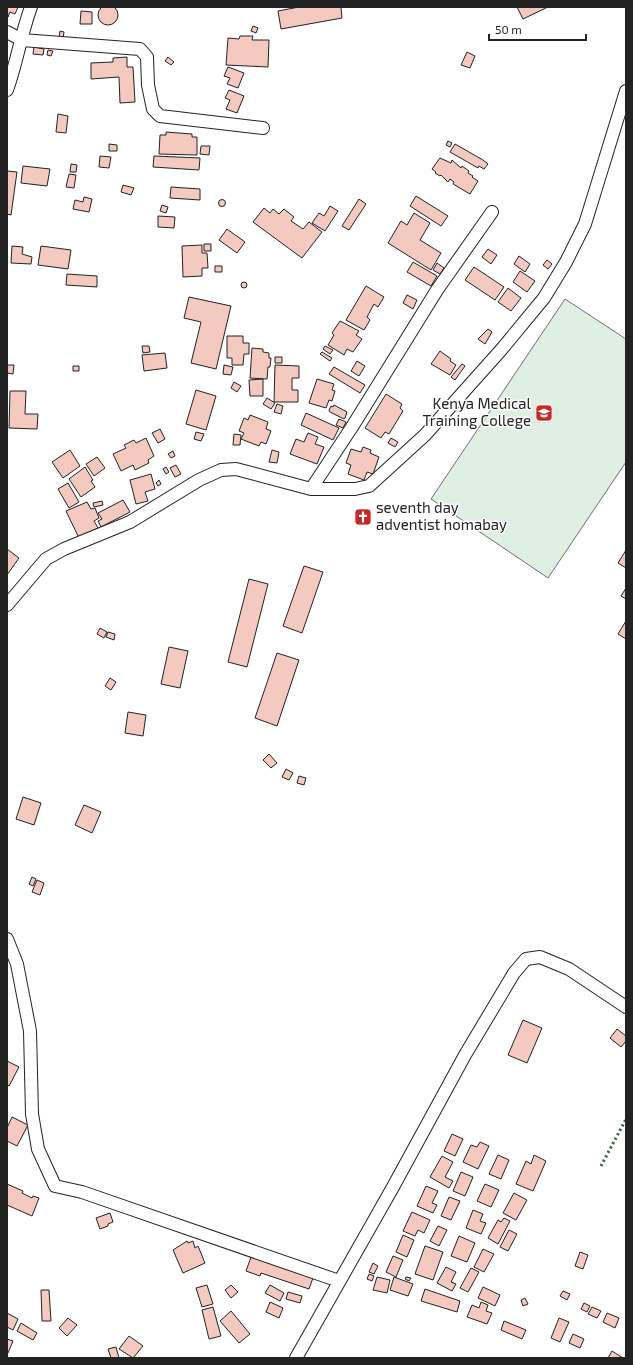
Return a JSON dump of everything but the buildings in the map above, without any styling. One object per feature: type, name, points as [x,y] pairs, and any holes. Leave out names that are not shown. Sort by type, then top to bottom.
[{"type":"street","points":[[7,90],[15,67],[26,21],[31,7]]},
{"type":"street","points":[[7,32],[22,40],[140,49],[147,57],[148,85],[153,109],[160,116],[263,128]]},
{"type":"street","points":[[7,605],[46,559],[64,549],[130,522],[199,480],[221,470],[236,469],[311,489],[355,490],[369,486],[424,435],[544,298],[566,262],[585,224],[626,91]]},
{"type":"street","points":[[311,489],[352,427],[437,290],[492,212]]},
{"type":"street","points":[[7,939],[17,964],[30,1031],[32,1114],[38,1149],[55,1186],[82,1192],[340,1281]]},
{"type":"street","points":[[296,1358],[465,1055],[514,972],[526,959],[540,957],[569,969],[626,1007]]},
{"type":"green space","points":[[565,299],[626,339],[626,462],[548,578],[431,499]]},
{"type":"hedge","points":[[601,1166],[626,1119]]},
{"type":"place","name":"Kenya Medical Training College","points":[[544,413]]},
{"type":"place","name":"seventh day adventist homabay","points":[[363,517]]}]
